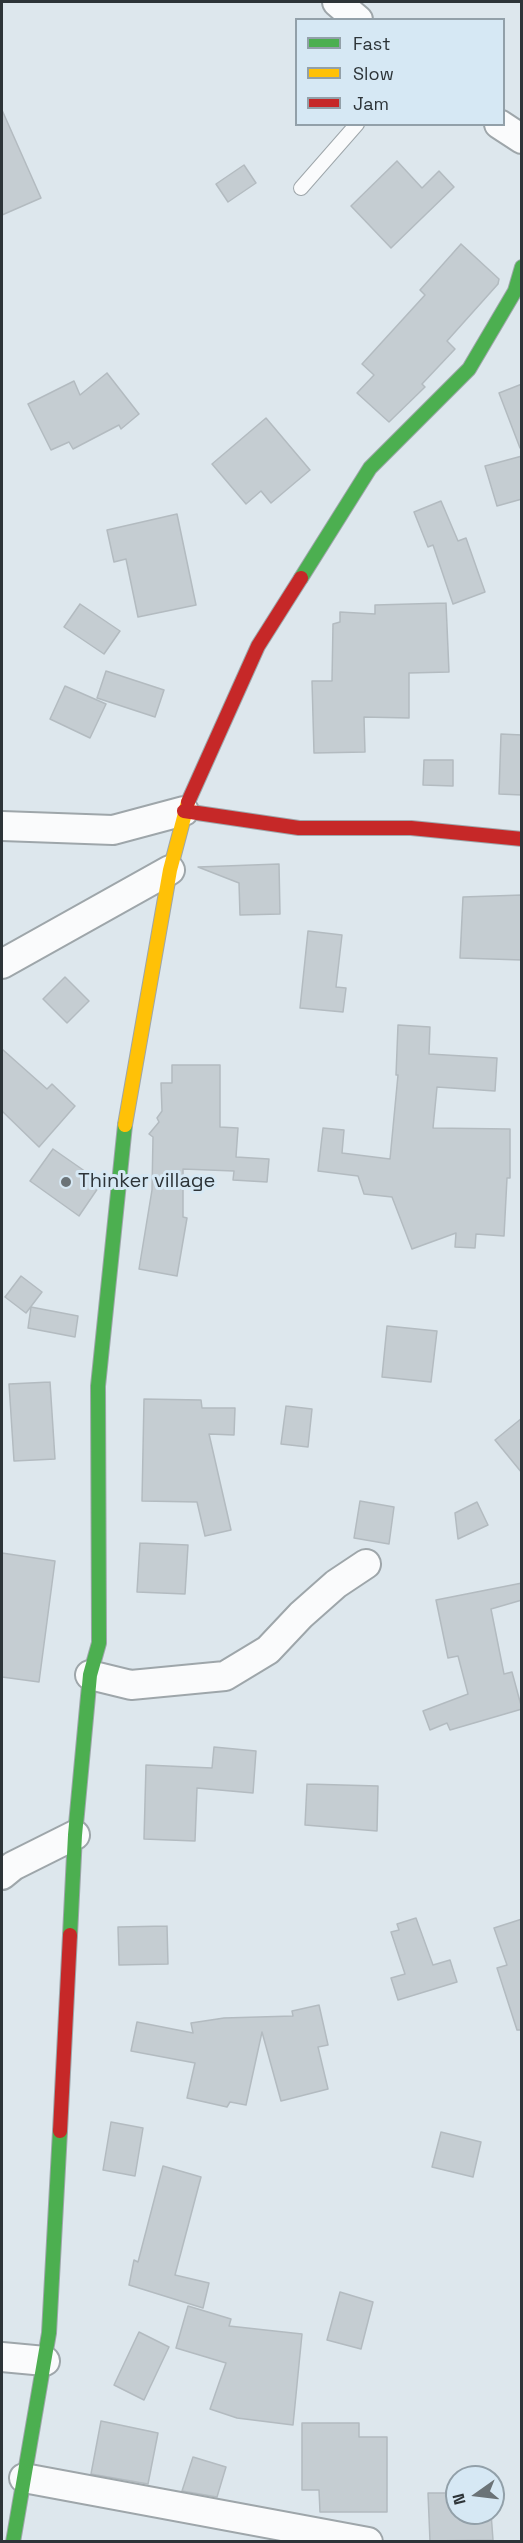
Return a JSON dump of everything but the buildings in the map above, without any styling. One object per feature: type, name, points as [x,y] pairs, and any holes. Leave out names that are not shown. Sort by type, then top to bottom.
[{"type":"street","points":[[337,2],[356,18]]},
{"type":"street","points":[[502,126],[522,139]]},
{"type":"street","points":[[13,2541],[49,2333],[75,1836],[90,1676],[99,1643],[98,1386],[121,1146],[170,870],[184,811],[258,646],[370,468],[469,369],[519,288]]},
{"type":"street","points":[[2,826],[113,830],[184,811],[299,828],[411,828],[522,839]]},
{"type":"street","points":[[2,963],[170,870]]},
{"type":"street","points":[[90,1676],[131,1685],[225,1676],[268,1650],[336,1584],[366,1564]]},
{"type":"street","points":[[2,1875],[13,1866],[75,1836]]},
{"type":"street","points":[[2,2357],[45,2361]]},
{"type":"street","points":[[24,2478],[368,2541]]},
{"type":"lane","points":[[302,188],[355,126]]},
{"type":"traffic: fast","points":[[301,578],[370,468],[469,369],[515,291],[522,267]]},
{"type":"traffic: fast","points":[[70,1935],[75,1835],[90,1675],[99,1643],[98,1386],[125,1125]]},
{"type":"traffic: fast","points":[[13,2542],[49,2333],[60,2131]]},
{"type":"traffic: slow","points":[[125,1125],[170,870],[188,802]]},
{"type":"traffic: jam","points":[[188,802],[258,646],[301,578]]},
{"type":"traffic: jam","points":[[184,811],[299,828],[411,828],[522,839]]},
{"type":"traffic: jam","points":[[60,2131],[70,1935]]},
{"type":"place","name":"Thinker village","points":[[66,1182]]}]
